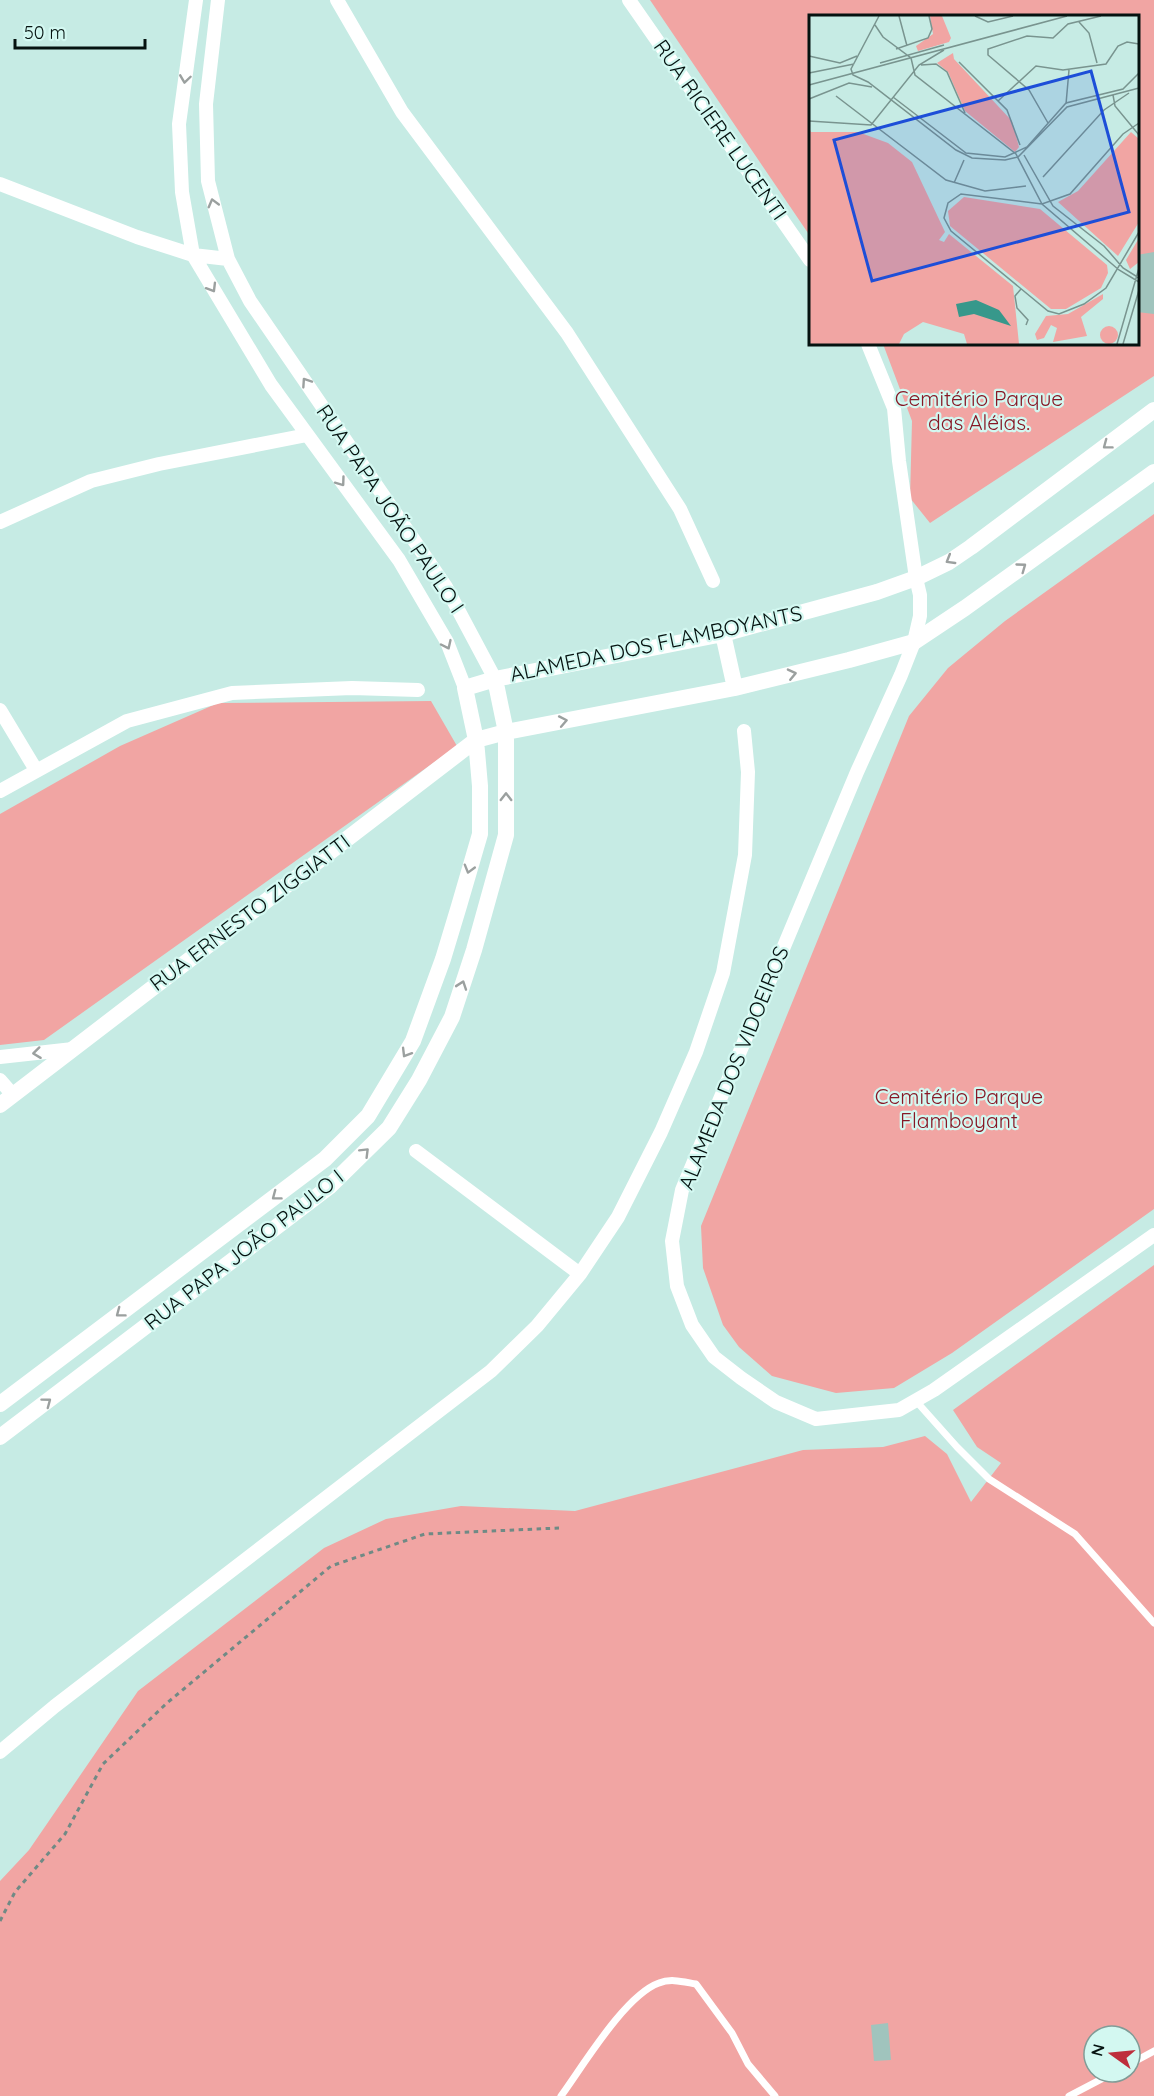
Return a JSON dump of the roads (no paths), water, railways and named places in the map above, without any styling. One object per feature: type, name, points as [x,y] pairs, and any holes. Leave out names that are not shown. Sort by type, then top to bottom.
[{"type":"street","name":"RUA PAPA JOÃO PAULO I","points":[[0,1404],[325,1159],[368,1116],[413,1041],[443,959],[480,834],[480,786],[476,740],[465,688],[447,642],[399,560],[271,385],[193,255],[182,192],[179,124],[196,0]]},
{"type":"street","name":"RUA PAPA JOÃO PAULO I","points":[[0,1437],[329,1188],[389,1128],[419,1080],[452,1017],[474,950],[506,835],[506,732],[495,679],[446,587],[250,301],[228,259],[208,181],[206,104],[218,0]]},
{"type":"street","points":[[337,0],[402,112],[567,333],[680,509],[713,581]]},
{"type":"street","name":"RUA RICIERE LUCENTI","points":[[629,0],[809,259]]},
{"type":"street","points":[[0,184],[137,237],[193,255],[228,259]]},
{"type":"street","points":[[868,345],[894,408],[899,461],[916,578]]},
{"type":"street","name":"ALAMEDA DOS FLAMBOYANTS","points":[[465,688],[495,679],[723,634],[877,592],[916,578],[971,547],[1154,410]]},
{"type":"street","points":[[0,522],[91,481],[159,464],[307,435]]},
{"type":"street","points":[[506,732],[735,688],[914,642],[957,614],[1154,472]]},
{"type":"street","name":"ALAMEDA DOS VIDOEIROS","points":[[916,578],[920,595],[920,616],[914,642],[852,783],[682,1190],[672,1241],[677,1286],[692,1325],[714,1357],[776,1402],[816,1419],[899,1410],[916,1401],[1154,1235]]},
{"type":"street","points":[[723,634],[735,688]]},
{"type":"street","points":[[0,791],[126,721],[232,693],[352,688],[418,690]]},
{"type":"street","points":[[0,710],[36,770]]},
{"type":"street","points":[[0,1752],[55,1706],[491,1371],[537,1326],[580,1274],[618,1217],[661,1132],[696,1052],[723,973],[745,855],[748,772],[744,731]]},
{"type":"street","name":"RUA ERNESTO ZIGGIATTI","points":[[7,1100],[476,740],[506,732]]},
{"type":"street","points":[[0,1057],[73,1048]]},
{"type":"street","points":[[0,1080],[7,1100]]},
{"type":"street","points":[[416,1151],[580,1274]]},
{"type":"lane","points":[[916,1401],[957,1448],[989,1479],[1075,1534],[1154,1623]]},
{"type":"lane","points":[[561,2096],[623,2009],[641,1993],[658,1983],[671,1980],[696,1984],[732,2032],[748,2064],[775,2096]]},
{"type":"lane","points":[[1069,2096],[1092,2084]]},
{"type":"park label","name":"Cemitério Parque das Aléias.","points":[[979,411]]},
{"type":"park label","name":"Cemitério Parque Flamboyant","points":[[959,1109]]}]
